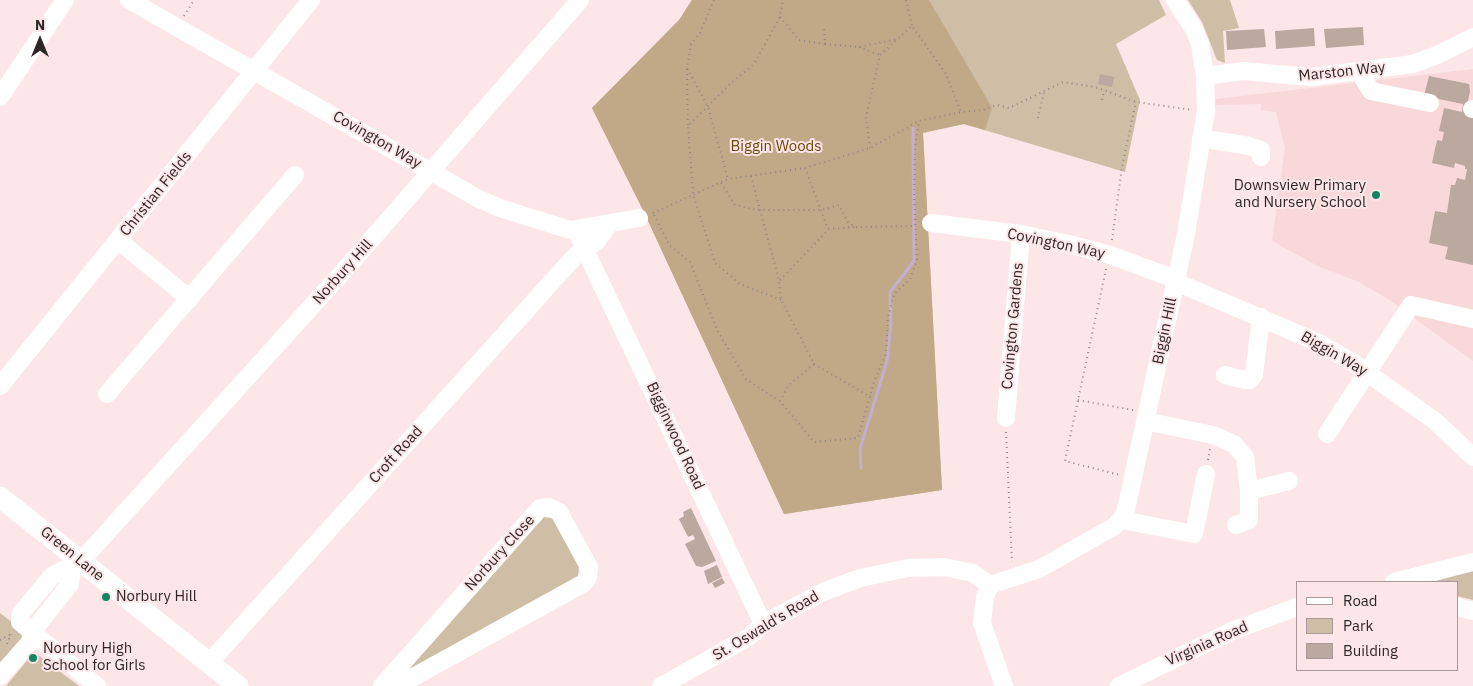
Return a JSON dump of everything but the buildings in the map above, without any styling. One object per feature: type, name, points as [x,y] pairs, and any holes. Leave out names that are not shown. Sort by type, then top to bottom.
[{"type":"main road","name":"Green Lane","points":[[0,497],[76,566],[238,686]]},
{"type":"street","points":[[3,88],[65,0]]},
{"type":"street","name":"Covington Way","points":[[129,0],[479,198],[507,211],[570,230],[639,218]]},
{"type":"street","name":"Christian Fields","points":[[0,386],[119,241],[311,0]]},
{"type":"street","name":"Norbury Hill","points":[[76,566],[338,278],[580,0]]},
{"type":"street","name":"Biggin Hill","points":[[1122,520],[1176,281],[1206,111],[1205,76],[1200,44],[1194,29],[1175,0]]},
{"type":"street","name":"Marston Way","points":[[1205,76],[1243,71],[1311,78],[1424,60],[1473,37]]},
{"type":"street","points":[[1359,70],[1371,91],[1430,103]]},
{"type":"street","points":[[1201,138],[1249,146],[1261,150],[1261,157]]},
{"type":"street","points":[[107,394],[296,175]]},
{"type":"street","name":"Croft Road","points":[[209,663],[575,256],[597,242],[610,223]]},
{"type":"street","name":"Covington Way","points":[[923,225],[1021,234],[1110,255],[1170,277],[1176,281]]},
{"type":"street","name":"Bigginwood Road","points":[[570,230],[581,240],[586,248],[763,624]]},
{"type":"street","name":"Covington Gardens","points":[[1006,418],[1021,234]]},
{"type":"street","points":[[119,241],[190,299]]},
{"type":"street","name":"Biggin Way","points":[[1176,281],[1317,342],[1366,372],[1435,421],[1473,457]]},
{"type":"street","points":[[1327,434],[1411,304],[1473,319]]},
{"type":"street","points":[[1225,375],[1250,380],[1254,375],[1261,317]]},
{"type":"street","points":[[1146,417],[1213,435],[1234,444],[1245,457],[1249,491],[1249,520],[1236,525]]},
{"type":"street","points":[[1004,686],[982,624],[985,598],[990,585],[1039,569],[1122,520],[1194,534],[1206,474]]},
{"type":"street","points":[[1249,491],[1289,481]]},
{"type":"street","name":"Norbury Close","points":[[549,507],[559,512],[589,567],[588,577],[584,583],[399,685],[382,686],[540,508],[549,507]]},
{"type":"street","points":[[1398,581],[1473,562]]},
{"type":"street","points":[[76,566],[52,576],[21,612],[20,622],[32,634],[97,686]]},
{"type":"street","name":"St. Oswald's Road","points":[[661,686],[749,637],[763,624],[841,584],[894,570],[925,567],[960,569],[974,573],[990,585]]},
{"type":"street","name":"Virginia Road","points":[[1119,686],[1232,631],[1296,607]]},
{"type":"street","points":[[1458,607],[1473,611]]},
{"type":"street","points":[[0,676],[30,642],[32,634]]},
{"type":"path","points":[[178,27],[194,0]]},
{"type":"path","points":[[714,0],[700,33],[691,44],[686,68],[693,194],[715,263],[740,284],[781,300]]},
{"type":"path","points":[[688,126],[754,64],[780,17],[783,0]]},
{"type":"path","points":[[906,0],[912,26],[946,74],[961,112]]},
{"type":"path","points":[[780,17],[799,40],[859,47],[880,55]]},
{"type":"path","points":[[870,148],[866,117],[880,55],[900,39],[912,26]]},
{"type":"path","points":[[824,27],[826,44]]},
{"type":"path","points":[[859,47],[900,39]]},
{"type":"path","points":[[686,68],[708,107],[728,179]]},
{"type":"path","points":[[919,121],[915,147],[923,225],[914,272],[894,294],[888,317],[886,354],[870,397],[858,438],[814,442],[780,401],[746,379],[717,330],[690,262],[670,246],[652,213],[728,179],[805,168],[870,148],[919,121],[961,112],[982,110],[998,105],[1009,108],[1044,92],[1051,86],[1063,82],[1095,86],[1136,102],[1206,111]]},
{"type":"path","points":[[1102,100],[1104,90]]},
{"type":"path","points":[[1038,118],[1044,92]]},
{"type":"path","points":[[1133,478],[1065,461],[1110,255],[1122,167],[1136,102]]},
{"type":"path","points":[[805,168],[828,229]]},
{"type":"path","points":[[751,176],[758,210],[779,280],[781,300],[814,364],[870,397]]},
{"type":"path","points":[[720,182],[735,205],[758,210],[822,210],[838,205],[848,222],[856,227]]},
{"type":"path","points":[[779,280],[828,229],[923,225]]},
{"type":"path","points":[[780,401],[789,386],[814,364]]},
{"type":"path","points":[[1078,400],[1146,417]]},
{"type":"path","points":[[1006,418],[1013,579]]},
{"type":"path","points":[[1206,474],[1210,449]]},
{"type":"shaded area","name":"Downsview Primary and Nursery School","points":[[1473,69],[1473,361],[1388,299],[1359,282],[1318,266],[1272,241],[1285,148],[1276,112],[1261,110],[1261,104],[1215,105],[1216,99]]},
{"type":"green space","name":"Biggin Woods","points":[[692,0],[1159,0],[1166,15],[1116,44],[1140,100],[1125,172],[964,124],[923,132],[942,490],[784,514],[642,208],[592,108],[679,20]]},
{"type":"green space","name":"Biggin Woods","points":[[692,0],[929,0],[990,104],[992,108],[985,130],[964,124],[923,133],[942,490],[784,514],[642,208],[592,108],[679,20]]},
{"type":"green space","points":[[1188,0],[1230,0],[1239,28],[1223,31],[1225,63],[1217,60],[1202,22]]},
{"type":"green space","points":[[539,516],[555,519],[579,565],[578,576],[574,583],[395,678]]},
{"type":"green space","points":[[1473,570],[1473,600],[1458,596],[1458,581],[1435,581]]},
{"type":"green space","points":[[0,613],[13,623],[30,642],[0,673]]},
{"type":"green space","points":[[34,652],[79,686],[6,686]]},
{"type":"waterway","points":[[861,468],[860,449],[887,361],[891,324],[890,292],[914,261],[913,128]]},
{"type":"place","name":"Downsview Primary and Nursery School","points":[[1376,195]]},
{"type":"place","name":"Norbury Hill","points":[[106,597]]},
{"type":"place","name":"Norbury High School for Girls","points":[[33,658]]}]
